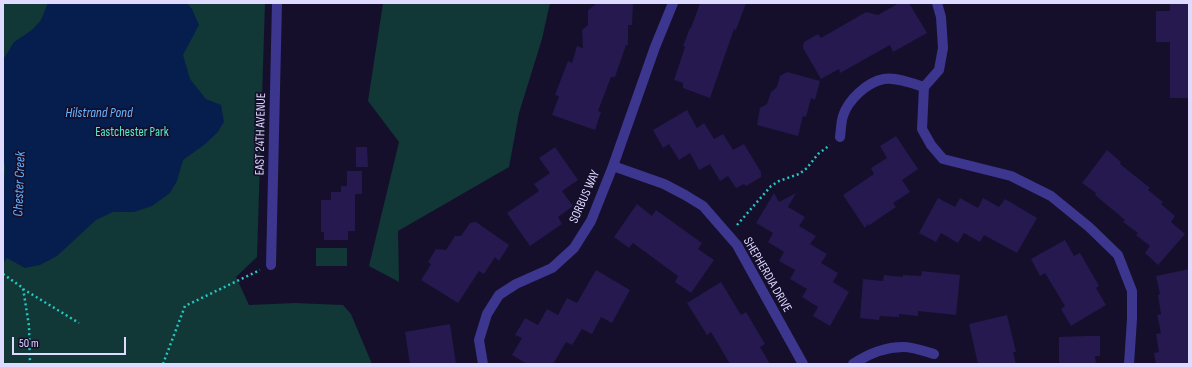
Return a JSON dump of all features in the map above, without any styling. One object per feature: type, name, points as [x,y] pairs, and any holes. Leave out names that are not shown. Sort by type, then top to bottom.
[{"type":"street","name":"EAST 24TH AVENUE","points":[[271,265],[277,3]]},
{"type":"street","name":"SORBUS WAY","points":[[483,364],[479,340],[487,314],[499,296],[516,284],[552,268],[574,248],[591,221],[613,166],[655,47],[673,3]]},
{"type":"street","points":[[938,3],[941,17],[943,48],[942,56],[939,70],[924,87],[922,129],[943,159],[1011,176],[1051,196],[1089,227],[1118,255],[1132,291],[1129,364]]},
{"type":"street","points":[[840,137],[843,115],[852,99],[868,86],[884,79],[905,81],[924,87]]},
{"type":"street","name":"SHEPHERDIA DRIVE","points":[[613,166],[664,184],[703,206],[737,245],[803,364]]},
{"type":"street","points":[[853,364],[865,356],[883,350],[904,347],[934,354]]},
{"type":"path","points":[[737,225],[771,186],[779,181],[798,174],[807,168],[818,154],[840,137]]},
{"type":"path","points":[[163,364],[185,306],[271,265]]},
{"type":"path","points":[[4,274],[23,288],[79,322]]},
{"type":"path","points":[[23,288],[29,326],[30,364]]},
{"type":"green space","name":"Eastchester Park","points":[[3,3],[265,3],[257,257],[236,277],[249,305],[295,303],[343,305],[351,314],[372,364],[3,364]]},
{"type":"green space","points":[[383,3],[550,3],[542,39],[519,113],[509,167],[398,231],[399,282],[369,266],[399,142],[368,101]]},
{"type":"green space","points":[[316,248],[347,248],[347,266],[316,266]]},
{"type":"water","name":"Hilstrand Pond","points":[[48,3],[187,3],[192,9],[199,25],[183,55],[190,79],[206,99],[221,105],[224,122],[217,133],[204,145],[183,160],[177,181],[170,193],[152,206],[134,212],[113,212],[96,220],[57,256],[40,265],[25,268],[3,256],[3,194],[5,167],[3,158],[3,60],[14,42],[32,30],[41,20]]},
{"type":"building","points":[[597,3],[633,3],[632,25],[628,25],[628,45],[626,45],[615,77],[611,77],[598,111],[601,112],[595,130],[552,115],[559,96],[555,95],[568,61],[572,63],[577,46],[583,48],[582,30],[588,25],[588,10]]},
{"type":"building","points":[[700,3],[746,3],[736,30],[734,29],[710,98],[683,88],[683,83],[674,80],[685,47],[683,46]]},
{"type":"building","points":[[899,3],[909,3],[927,33],[893,52],[890,45],[840,73],[839,69],[821,79],[803,48],[804,42],[818,34],[821,38],[866,12],[878,15]]},
{"type":"building","points":[[1170,3],[1189,3],[1189,98],[1170,98],[1170,42],[1156,42],[1156,11],[1170,11]]},
{"type":"building","points":[[787,72],[820,81],[815,100],[811,98],[806,117],[803,116],[798,136],[757,125],[760,108],[767,104],[771,92],[777,87],[780,76]]},
{"type":"building","points":[[687,110],[697,128],[704,123],[714,139],[723,134],[733,150],[744,144],[761,172],[761,177],[746,186],[744,184],[736,188],[728,176],[720,181],[710,164],[699,170],[690,153],[679,160],[669,144],[663,148],[653,130]]},
{"type":"building","points":[[896,136],[918,169],[902,180],[910,192],[893,203],[896,207],[868,226],[868,223],[865,228],[843,195],[874,174],[871,168],[887,158],[880,146]]},
{"type":"building","points":[[356,147],[367,147],[368,167],[356,167]]},
{"type":"building","points":[[555,147],[578,180],[562,191],[573,206],[558,217],[562,224],[530,246],[507,213],[539,191],[534,184],[550,173],[539,158]]},
{"type":"building","points":[[1107,150],[1121,162],[1120,164],[1150,188],[1148,190],[1163,202],[1161,204],[1175,216],[1171,222],[1185,234],[1158,265],[1145,253],[1150,246],[1136,235],[1138,233],[1123,222],[1125,220],[1095,195],[1096,193],[1082,183]]},
{"type":"building","points":[[347,171],[362,171],[362,194],[355,194],[355,231],[348,231],[348,240],[324,240],[324,232],[321,232],[321,200],[331,200],[331,192],[341,192],[341,186],[347,186]]},
{"type":"building","points":[[774,193],[779,202],[796,193],[788,207],[805,217],[799,226],[816,236],[810,244],[827,254],[821,263],[838,273],[833,282],[849,292],[830,326],[813,316],[818,307],[802,297],[807,289],[790,279],[795,270],[779,261],[784,252],[768,242],[773,233],[756,223]]},
{"type":"building","points":[[938,198],[955,207],[960,198],[978,208],[983,198],[999,207],[1005,199],[1037,218],[1017,253],[984,235],[980,242],[964,233],[958,243],[941,233],[936,242],[919,233]]},
{"type":"building","points":[[637,204],[652,216],[656,210],[702,243],[698,249],[714,260],[691,293],[675,282],[678,276],[633,243],[629,248],[614,237]]},
{"type":"building","points":[[476,222],[509,245],[499,261],[495,257],[484,274],[479,271],[458,303],[421,280],[431,264],[428,262],[436,249],[446,250],[455,236],[461,236],[470,223]]},
{"type":"building","points":[[1065,240],[1074,256],[1080,253],[1099,286],[1096,288],[1106,305],[1071,326],[1061,309],[1065,306],[1045,273],[1040,276],[1031,259]]},
{"type":"building","points":[[1189,269],[1189,364],[1156,364],[1154,353],[1159,352],[1156,334],[1161,333],[1157,315],[1161,314],[1158,295],[1160,294],[1156,276]]},
{"type":"building","points":[[596,270],[630,290],[612,323],[601,317],[592,334],[582,329],[572,345],[566,342],[553,364],[527,364],[512,355],[522,338],[515,335],[525,318],[538,325],[547,309],[558,315],[567,298],[577,303]]},
{"type":"building","points":[[922,271],[960,275],[956,315],[918,311],[918,316],[899,314],[899,317],[880,316],[879,320],[860,318],[863,279],[883,281],[884,275],[903,277],[903,275],[921,276]]},
{"type":"building","points":[[721,282],[741,315],[746,312],[765,344],[760,347],[770,364],[730,364],[711,332],[707,335],[687,303]]},
{"type":"building","points":[[1007,315],[1016,352],[1013,352],[1016,364],[978,364],[969,324]]},
{"type":"building","points":[[450,324],[456,364],[410,364],[405,332]]},
{"type":"building","points":[[1100,336],[1100,356],[1095,356],[1096,364],[1059,364],[1059,337]]},
{"type":"waterway","name":"Chester Creek","points":[[3,260],[7,253]]}]
